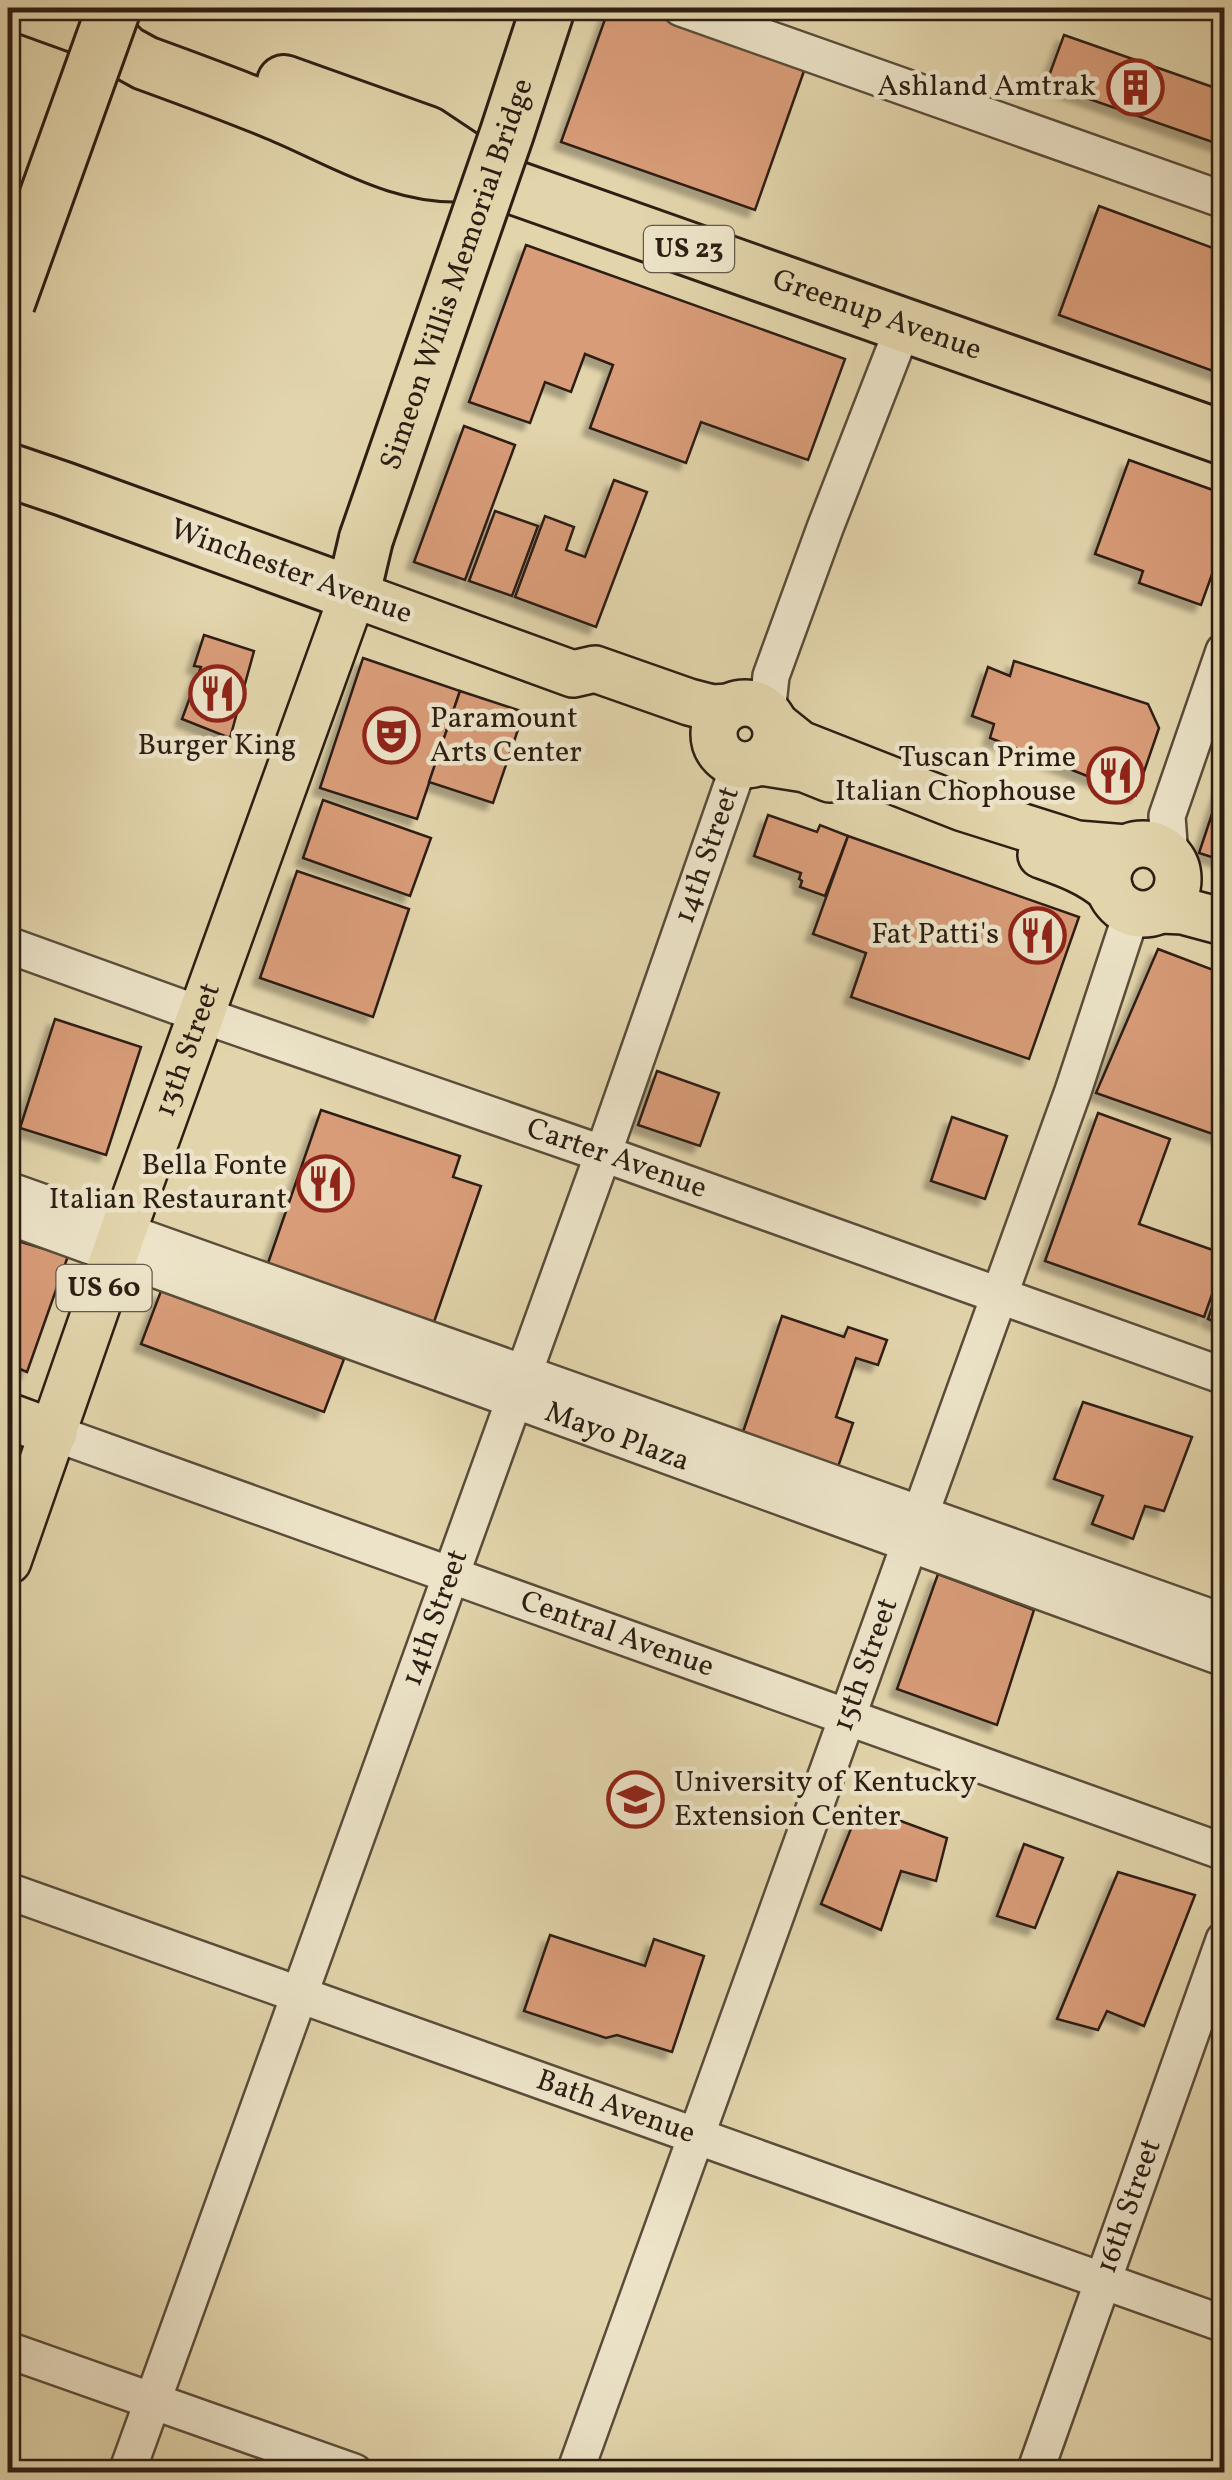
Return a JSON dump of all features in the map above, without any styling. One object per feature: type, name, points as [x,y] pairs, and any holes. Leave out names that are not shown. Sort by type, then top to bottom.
[{"type":"highway","name":"Greenup Avenue","points":[[28,8],[112,23],[132,34],[153,35],[427,132],[460,155],[473,172],[1224,438]]},
{"type":"highway","name":"Simeon Willis Memorial Bridge","points":[[366,539],[548,8]]},
{"type":"highway","points":[[8,303],[112,23]]},
{"type":"highway","name":"Winchester Avenue","points":[[8,470],[353,594]]},
{"type":"highway","name":"13th Street","points":[[353,594],[366,539]]},
{"type":"main road","name":"Winchester Avenue","points":[[353,594],[573,674],[586,690],[699,732],[750,724],[963,808],[1077,844],[1155,847],[1201,888],[1224,898]]},
{"type":"main road","name":"13th Street","points":[[8,1561],[353,594]]},
{"type":"main road","name":"Winchester Avenue","points":[[750,724],[805,769],[1084,871],[1134,904],[1224,922]]},
{"type":"main road","points":[[1155,847],[1178,880],[1176,892],[1134,904],[1108,878],[1110,866],[1116,856],[1155,847]]},
{"type":"main road","name":"Central Avenue","points":[[8,1416],[54,1433]]},
{"type":"street","points":[[681,8],[1224,200]]},
{"type":"street","name":"14th Street","points":[[127,2472],[604,1154],[750,724],[904,324]]},
{"type":"street","points":[[1155,847],[1224,650]]},
{"type":"street","name":"15th Street","points":[[576,2472],[1073,1091],[1134,904]]},
{"type":"street","name":"Carter Avenue","points":[[8,945],[1224,1376]]},
{"type":"street","name":"Mayo Plaza","points":[[8,1190],[119,1243],[915,1529],[1224,1622]]},
{"type":"street","name":"Mayo Plaza","points":[[8,1216],[119,1243]]},
{"type":"street","name":"Central Avenue","points":[[54,1433],[1224,1852]]},
{"type":"street","name":"Mayo Plaza","points":[[915,1529],[1224,1658]]},
{"type":"street","name":"Bath Avenue","points":[[8,1891],[1224,2324]]},
{"type":"street","name":"16th Street","points":[[1034,2472],[1224,1940]]},
{"type":"street","points":[[8,2350],[354,2472]]},
{"type":"building","points":[[609,8],[676,8],[810,54],[755,210],[561,142]]},
{"type":"building","name":"Ashland Amtrak","points":[[1064,35],[1224,91],[1224,146],[1046,84]]},
{"type":"building","points":[[1099,206],[1224,252],[1224,375],[1059,315]]},
{"type":"building","points":[[526,245],[845,359],[808,460],[701,422],[686,463],[590,428],[613,365],[585,354],[571,392],[545,382],[530,423],[469,402]]},
{"type":"building","points":[[464,426],[515,445],[465,580],[414,562]]},
{"type":"building","points":[[1129,460],[1224,494],[1224,541],[1201,605],[1139,583],[1143,571],[1095,554]]},
{"type":"building","points":[[614,480],[647,492],[596,627],[515,597],[545,516],[574,527],[566,550],[585,557]]},
{"type":"building","points":[[495,511],[538,526],[512,596],[469,581]]},
{"type":"building","name":"Burger King","points":[[204,635],[254,651],[230,738],[182,719],[201,667],[194,666]]},
{"type":"building","name":"Paramount Arts Center","points":[[363,658],[460,691],[417,819],[320,788]]},
{"type":"building","points":[[1014,661],[1148,704],[1159,728],[1136,795],[990,738],[994,724],[972,716],[988,667],[1010,676]]},
{"type":"building","points":[[460,691],[524,712],[493,803],[429,782]]},
{"type":"building","points":[[1224,778],[1224,861],[1199,853]]},
{"type":"building","points":[[323,800],[431,838],[410,896],[303,858]]},
{"type":"building","points":[[768,815],[817,832],[820,825],[848,836],[825,896],[800,887],[801,873],[754,856]]},
{"type":"building","points":[[848,836],[1079,917],[1029,1059],[851,997],[866,953],[813,934]]},
{"type":"building","points":[[297,871],[409,909],[373,1017],[260,978]]},
{"type":"building","points":[[1158,949],[1224,974],[1224,1138],[1096,1093]]},
{"type":"building","points":[[55,1019],[141,1047],[106,1155],[20,1128]]},
{"type":"building","points":[[657,1071],[719,1093],[700,1146],[638,1125]]},
{"type":"building","points":[[321,1110],[460,1156],[453,1177],[481,1186],[434,1322],[267,1266]]},
{"type":"building","points":[[1098,1113],[1170,1139],[1139,1224],[1224,1254],[1204,1317],[1045,1261]]},
{"type":"building","points":[[952,1117],[1007,1136],[985,1199],[931,1181]]},
{"type":"building","points":[[8,1238],[68,1256],[27,1372],[8,1364]]},
{"type":"building","points":[[1224,1270],[1224,1326],[1208,1319]]},
{"type":"building","points":[[161,1291],[344,1359],[324,1412],[141,1344]]},
{"type":"building","points":[[782,1316],[844,1337],[848,1327],[887,1340],[878,1365],[856,1358],[836,1417],[853,1423],[838,1467],[742,1435]]},
{"type":"building","points":[[1083,1402],[1192,1437],[1164,1511],[1145,1506],[1133,1539],[1092,1524],[1103,1496],[1054,1479]]},
{"type":"building","points":[[938,1574],[1034,1610],[997,1725],[897,1689]]},
{"type":"building","points":[[860,1806],[947,1838],[936,1881],[901,1871],[881,1930],[821,1904]]},
{"type":"building","points":[[1024,1844],[1063,1858],[1035,1928],[997,1916]]},
{"type":"building","points":[[1118,1872],[1195,1895],[1144,2026],[1107,2011],[1098,2030],[1057,2019]]},
{"type":"building","points":[[550,1935],[645,1966],[654,1939],[704,1956],[672,2052],[617,2035],[606,2038],[524,2011]]},
{"type":"place","name":"Ashland Amtrak","points":[[1135,87]]},
{"type":"place","name":"Burger King","points":[[217,693]]},
{"type":"place","name":"Paramount Arts Center","points":[[391,736]]},
{"type":"place","name":"Tuscan Prime Italian Chophouse","points":[[1115,775]]},
{"type":"place","name":"Fat Patti's","points":[[1038,935]]},
{"type":"place","name":"Bella Fonte Italian Restaurant","points":[[326,1183]]},
{"type":"place","name":"University of Kentucky Extension Center","points":[[635,1800]]}]
